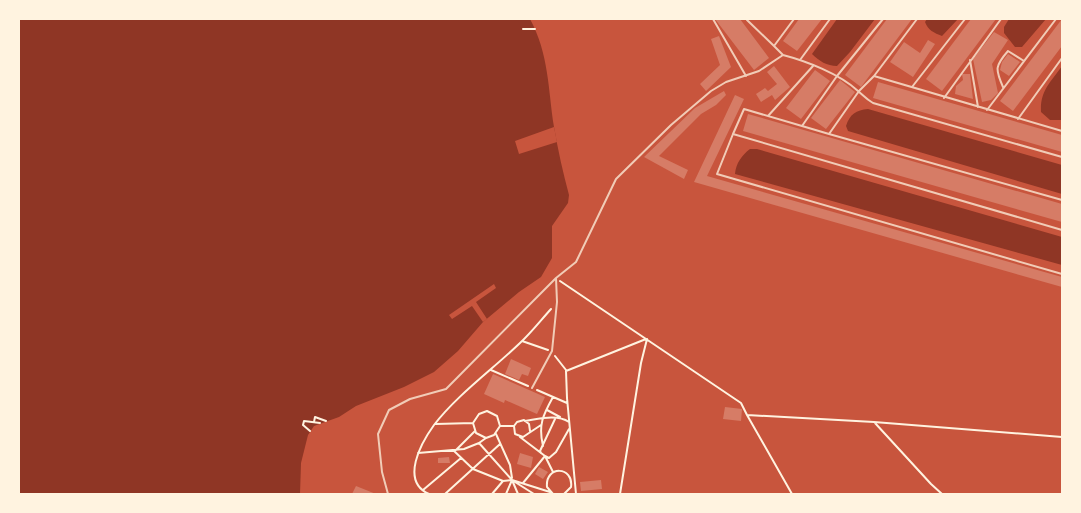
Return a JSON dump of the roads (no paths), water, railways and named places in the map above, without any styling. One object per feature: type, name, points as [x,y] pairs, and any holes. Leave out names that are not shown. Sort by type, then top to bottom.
[{"type":"lane","points":[[713,19],[746,76]]},
{"type":"lane","points":[[748,19],[783,55],[800,60],[837,76],[872,103],[1062,158]]},
{"type":"lane","points":[[774,46],[794,19]]},
{"type":"lane","points":[[800,60],[830,19]]},
{"type":"lane","points":[[802,126],[837,76],[883,19]]},
{"type":"lane","points":[[829,134],[917,19]]},
{"type":"lane","points":[[912,87],[965,19]]},
{"type":"lane","points":[[944,98],[1001,19]]},
{"type":"lane","points":[[987,110],[1056,19]]},
{"type":"lane","points":[[1004,88],[997,73],[998,62],[1008,51],[1024,61]]},
{"type":"lane","points":[[388,494],[382,472],[378,434],[389,410],[410,399],[446,389],[556,278],[576,262],[616,179],[671,125],[711,91],[726,82],[759,71],[783,55]]},
{"type":"lane","points":[[1018,119],[1062,58]]},
{"type":"lane","points":[[970,60],[978,108]]},
{"type":"lane","points":[[768,116],[813,66]]},
{"type":"lane","points":[[874,76],[978,108],[1062,131]]},
{"type":"lane","points":[[1062,200],[744,108],[716,174],[1062,274]]},
{"type":"lane","points":[[733,134],[1062,230]]},
{"type":"lane","points":[[532,388],[552,351],[557,302],[556,278]]}]
